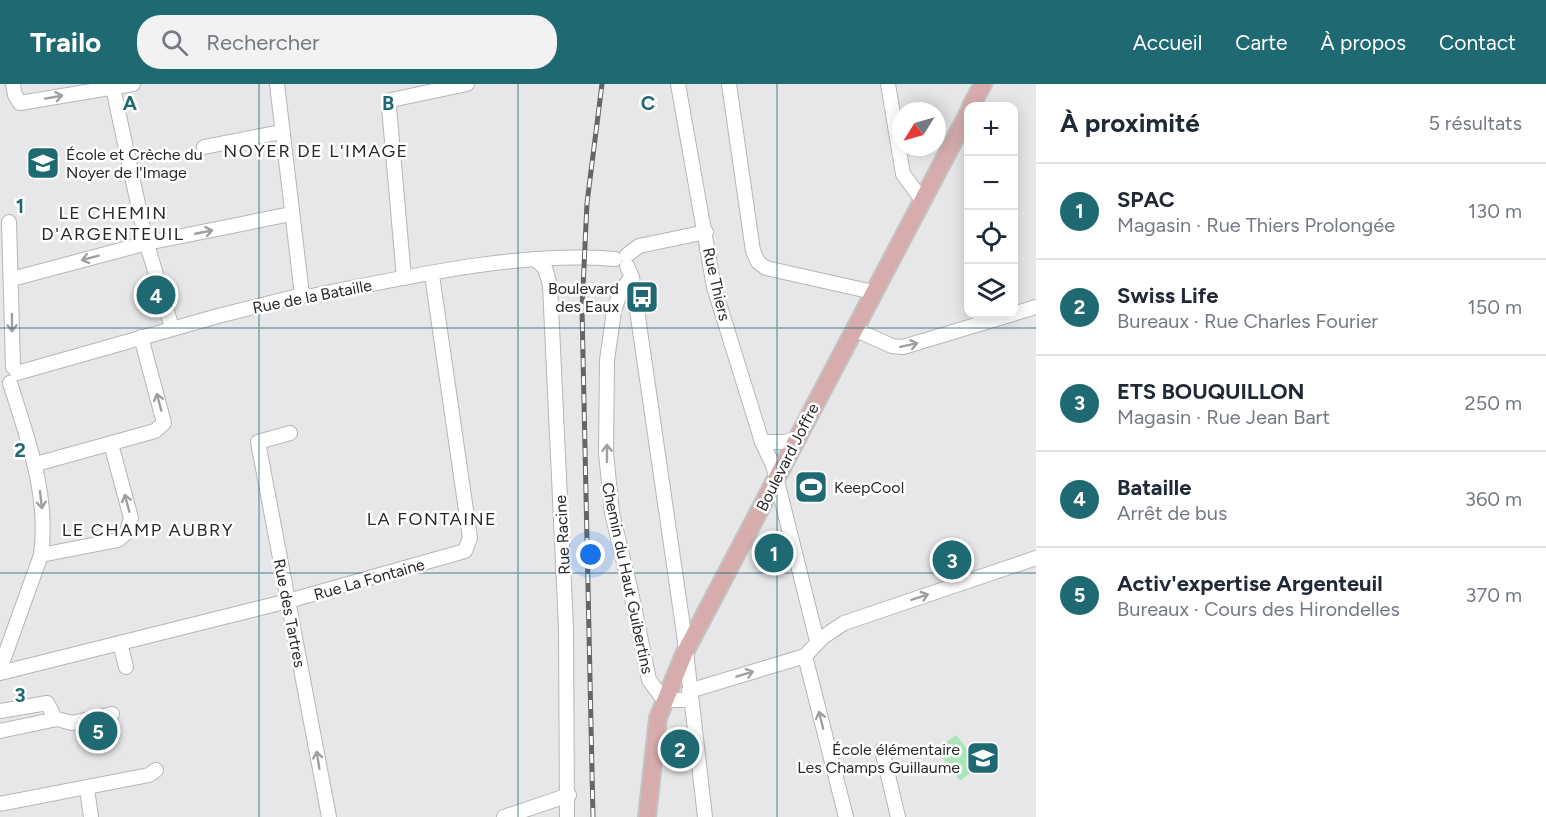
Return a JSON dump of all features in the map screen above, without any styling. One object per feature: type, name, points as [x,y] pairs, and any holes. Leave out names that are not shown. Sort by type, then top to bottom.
[{"type":"main road","points":[[973,102],[983,84]]},
{"type":"main road","name":"Boulevard Joffre","points":[[647,817],[655,735],[664,700],[685,652],[964,121]]},
{"type":"street","points":[[13,87],[20,103],[133,84]]},
{"type":"street","points":[[278,84],[281,132],[302,296]]},
{"type":"street","points":[[404,278],[389,108],[391,100],[467,84]]},
{"type":"street","name":"Rue Thiers","points":[[678,84],[714,287],[762,442],[776,479],[818,641]]},
{"type":"street","points":[[729,84],[753,251],[758,262],[766,268],[873,292]]},
{"type":"street","points":[[888,84],[903,174],[922,200]]},
{"type":"street","points":[[105,87],[172,328]]},
{"type":"street","points":[[204,147],[281,132]]},
{"type":"street","points":[[12,279],[147,243],[291,214]]},
{"type":"street","points":[[0,671],[41,555],[43,517],[36,464],[8,375],[12,279],[9,222]]},
{"type":"street","name":"Rue de la Bataille","points":[[8,375],[172,328],[302,296],[404,278],[536,259],[625,264],[639,246],[706,232]]},
{"type":"street","name":"Rue Racine","points":[[536,259],[545,268],[550,285],[566,627],[569,795],[567,817]]},
{"type":"street","points":[[625,264],[685,652],[705,817]]},
{"type":"street","name":"Chemin du Haut Guibertins","points":[[625,264],[621,290],[614,311],[607,360],[608,488],[649,680],[664,700]]},
{"type":"street","name":"Rue La Fontaine","points":[[0,671],[288,602],[460,554],[469,547],[451,396],[432,274]]},
{"type":"street","points":[[854,329],[892,346],[903,347],[1036,308]]},
{"type":"street","points":[[36,464],[156,431],[164,423],[141,337]]},
{"type":"street","name":"Rue des Tartres","points":[[290,433],[258,442],[329,817]]},
{"type":"street","points":[[762,442],[778,443],[797,438]]},
{"type":"street","points":[[41,555],[118,540],[127,532],[131,518],[111,444]]},
{"type":"street","points":[[664,700],[689,695],[805,656],[818,641],[844,623],[1036,558]]},
{"type":"street","points":[[120,643],[126,666]]},
{"type":"street","points":[[805,656],[846,817]]},
{"type":"street","points":[[0,711],[47,703],[52,712]]},
{"type":"street","points":[[0,731],[57,719],[72,723],[112,714]]},
{"type":"street","points":[[882,750],[898,817]]},
{"type":"street","points":[[0,804],[87,789],[149,775],[156,770]]},
{"type":"street","points":[[87,789],[91,817]]},
{"type":"street","points":[[504,817],[569,795]]},
{"type":"green space","points":[[956,735],[980,765],[960,781],[936,750]]},
{"type":"railway","points":[[593,817],[582,309],[587,203],[602,84]]},
{"type":"place","name":"École et Crèche du Noyer de l'Image","points":[[43,163]]},
{"type":"place","name":"Bataille","points":[[156,295]]},
{"type":"place","name":"Boulevard des Eaux","points":[[642,297]]},
{"type":"place","name":"KeepCool","points":[[811,487]]},
{"type":"place","name":"SPAC","points":[[774,553]]},
{"type":"place","name":"ETS BOUQUILLON","points":[[952,560]]},
{"type":"place","name":"Activ'expertise Argenteuil","points":[[98,731]]},
{"type":"place","name":"Swiss Life","points":[[680,749]]},
{"type":"place","name":"École élémentaire Les Champs Guillaume","points":[[983,758]]},
{"type":"district","name":"NOYER DE L'IMAGE","points":[[316,151]]},
{"type":"district","name":"LE CHEMIN D'ARGENTEUIL","points":[[113,223]]},
{"type":"district","name":"LA FONTAINE","points":[[432,519]]},
{"type":"district","name":"LE CHAMP AUBRY","points":[[148,530]]}]
